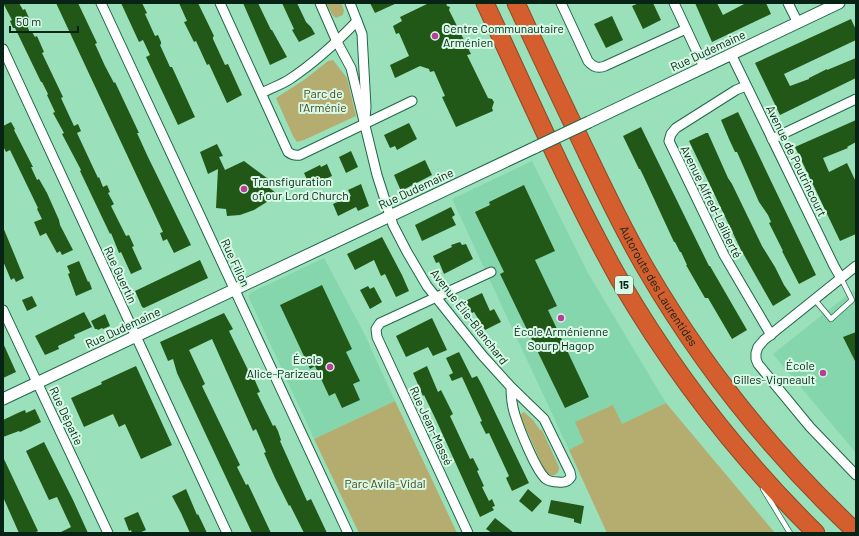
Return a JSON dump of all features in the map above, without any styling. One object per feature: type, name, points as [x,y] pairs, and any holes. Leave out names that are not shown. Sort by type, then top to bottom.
[{"type":"highway","name":"15","points":[[485,3],[578,199],[620,279],[655,337],[718,424],[775,490],[816,533]]},
{"type":"highway","name":"Autoroute des Laurentides","points":[[516,3],[617,216],[646,269],[672,311],[724,386],[766,438],[807,484],[856,532]]},
{"type":"street","name":"Rue Filion","points":[[101,3],[348,533]]},
{"type":"street","points":[[220,3],[288,152],[295,155],[300,155],[412,101]]},
{"type":"street","name":"Avenue Élie-Blanchard","points":[[320,3],[337,42],[351,68],[377,175],[394,228],[427,286],[482,355],[511,387],[544,418],[570,472],[571,477],[569,480],[564,482],[556,482],[546,479],[536,464],[515,416],[511,387]]},
{"type":"street","name":"Avenue Élie-Blanchard","points":[[350,3],[362,34],[366,107],[364,124]]},
{"type":"street","points":[[561,3],[588,61],[596,67],[605,66],[686,29]]},
{"type":"street","points":[[674,3],[704,67]]},
{"type":"street","points":[[788,3],[798,23]]},
{"type":"street","name":"Rue Dudemaine","points":[[3,400],[839,3]]},
{"type":"street","points":[[262,93],[288,80],[337,42],[358,21]]},
{"type":"street","name":"Rue Guertin","points":[[3,49],[227,533]]},
{"type":"street","name":"Avenue de Poutrincourt","points":[[731,54],[841,278]]},
{"type":"street","name":"Avenue Alfred-Laliberté","points":[[746,86],[736,90],[674,130],[671,134],[670,141],[724,255],[771,335]]},
{"type":"street","points":[[772,139],[856,99]]},
{"type":"street","points":[[856,266],[760,345],[756,353],[756,359],[761,368],[810,427],[856,475]]},
{"type":"street","points":[[436,297],[491,272]]},
{"type":"street","name":"Rue Jean-Massé","points":[[436,297],[380,323],[376,329],[377,337],[468,533]]},
{"type":"street","name":"Rue Dépatie","points":[[3,310],[108,533]]},
{"type":"lane","points":[[815,300],[831,319],[852,300],[841,278]]},
{"type":"lane","points":[[742,453],[758,480]]},
{"type":"lane","points":[[762,486],[790,533]]},
{"type":"shaded area","name":"École Arménienne Sourp Hagop","points":[[532,161],[588,273],[666,403],[569,450],[452,199]]},
{"type":"shaded area","name":"École Alice-Parizeau","points":[[324,258],[364,333],[395,401],[314,439],[249,298],[249,295],[252,292]]},
{"type":"shaded area","name":"École Gilles-Vigneault","points":[[856,288],[856,453],[773,354]]},
{"type":"green space","points":[[326,3],[341,3],[344,10],[343,15],[336,18],[333,16]]},
{"type":"green space","name":"Parc de l'Arménie","points":[[333,60],[347,78],[356,116],[297,142],[276,98],[304,80],[328,61]]},
{"type":"green space","name":"Parc Avila-Vidal","points":[[395,401],[457,533],[359,533],[314,439]]},
{"type":"green space","points":[[666,403],[775,533],[607,533],[569,450],[584,442],[575,422],[613,405],[622,424]]},
{"type":"green space","points":[[524,412],[533,420],[540,430],[542,430],[559,467],[558,472],[555,474],[550,475],[546,473],[520,416]]},
{"type":"building","points":[[3,3],[19,3],[23,10],[25,9],[29,18],[25,20],[30,33],[32,32],[35,37],[37,36],[44,52],[42,53],[63,97],[61,98],[74,126],[78,124],[81,131],[77,133],[98,178],[99,177],[103,187],[107,185],[110,192],[108,193],[114,204],[111,206],[126,236],[129,235],[134,246],[132,247],[142,269],[131,274],[121,252],[119,253],[111,233],[110,234],[80,171],[81,170],[62,134],[64,133],[53,113],[55,112],[47,95],[48,94],[15,28],[13,28],[10,21],[12,20]]},
{"type":"building","points":[[56,3],[78,3],[97,43],[95,44],[105,66],[114,83],[115,82],[139,133],[137,133],[148,157],[191,245],[174,253],[167,239],[163,241],[160,233],[163,232]]},
{"type":"building","points":[[121,3],[142,3],[147,13],[145,14],[155,36],[158,35],[161,42],[160,45],[195,117],[178,125],[146,57],[150,55],[143,40],[139,42]]},
{"type":"building","points":[[179,3],[198,3],[214,36],[213,39],[225,65],[228,64],[242,95],[227,103],[209,64],[207,65],[196,41],[194,42],[184,22],[187,21]]},
{"type":"building","points":[[243,3],[258,3],[271,30],[287,57],[270,65]]},
{"type":"building","points":[[282,3],[297,3],[306,22],[315,34],[299,42],[292,30],[294,29]]},
{"type":"building","points":[[370,3],[397,3],[375,13]]},
{"type":"building","points":[[429,3],[446,3],[447,6],[450,7],[449,10],[471,54],[467,55],[488,98],[492,99],[494,102],[492,108],[493,111],[456,127],[442,97],[445,96],[434,71],[430,72],[429,69],[420,66],[395,78],[390,65],[409,56],[399,33],[396,34],[393,26],[402,21],[400,17]]},
{"type":"building","points":[[639,3],[653,3],[661,20],[643,29],[632,6]]},
{"type":"building","points":[[695,3],[717,3],[723,15],[746,3],[766,3],[771,14],[712,42]]},
{"type":"building","points":[[612,16],[623,40],[606,48],[594,24]]},
{"type":"building","points":[[851,19],[856,30],[856,40],[784,74],[790,86],[856,58],[856,78],[780,115],[755,63]]},
{"type":"building","points":[[738,112],[816,275],[799,284],[769,223],[771,222],[768,215],[759,202],[721,120]]},
{"type":"building","points":[[856,120],[856,142],[847,147],[848,148],[823,158],[829,172],[847,163],[856,182],[856,234],[840,241],[795,147]]},
{"type":"building","points":[[11,122],[33,167],[31,167],[37,180],[39,179],[47,193],[60,225],[73,250],[62,255],[60,251],[57,253],[46,233],[40,236],[34,222],[42,219],[37,209],[38,208],[10,150],[6,152],[3,146],[3,126]]},
{"type":"building","points":[[409,123],[417,139],[397,150],[395,146],[390,148],[384,135]]},
{"type":"building","points":[[641,127],[709,266],[747,330],[732,339],[708,298],[705,298],[686,265],[681,252],[674,242],[623,136]]},
{"type":"building","points":[[708,133],[728,178],[762,246],[791,295],[773,306],[740,248],[689,141]]},
{"type":"building","name":"Transfiguration of our Lord Church","points":[[217,144],[223,156],[219,157],[225,170],[244,161],[271,181],[267,186],[276,193],[270,200],[254,210],[240,215],[227,216],[226,209],[216,208],[218,169],[208,174],[200,152]]},
{"type":"building","points":[[351,151],[358,167],[346,173],[339,157]]},
{"type":"building","points":[[425,160],[432,175],[401,191],[394,175]]},
{"type":"building","points":[[327,164],[332,176],[310,186],[304,173],[320,165],[321,167]]},
{"type":"building","points":[[361,184],[369,206],[358,211],[356,207],[338,216],[333,204],[351,196],[348,190]]},
{"type":"building","points":[[524,185],[555,251],[535,260],[557,306],[548,310],[589,397],[565,408],[500,274],[504,272],[475,212],[490,205],[489,202]]},
{"type":"building","points":[[451,207],[455,215],[452,217],[456,225],[422,241],[415,225]]},
{"type":"building","points":[[3,227],[24,278],[16,282],[14,278],[11,280],[3,261]]},
{"type":"building","points":[[382,237],[409,291],[396,297],[385,274],[381,276],[374,260],[355,270],[347,254]]},
{"type":"building","points":[[460,242],[462,245],[466,244],[473,259],[444,274],[439,262],[436,263],[433,256],[452,247],[451,245]]},
{"type":"building","points":[[200,260],[208,278],[144,308],[142,307],[135,291]]},
{"type":"building","points":[[79,261],[92,289],[76,296],[68,274],[70,273],[67,266]]},
{"type":"building","points":[[322,285],[352,349],[346,352],[360,381],[353,384],[360,400],[342,408],[335,393],[329,396],[315,366],[310,369],[280,305]]},
{"type":"building","points":[[368,286],[370,289],[374,287],[382,302],[370,309],[360,290]]},
{"type":"building","points":[[482,293],[490,311],[494,309],[501,322],[485,330],[465,301]]},
{"type":"building","points":[[32,296],[37,306],[27,311],[22,300]]},
{"type":"building","points":[[84,312],[92,327],[74,335],[75,338],[58,346],[59,349],[45,355],[35,336]]},
{"type":"building","points":[[224,313],[233,329],[229,331],[248,370],[250,369],[260,392],[257,393],[273,426],[275,425],[278,431],[280,441],[307,501],[311,499],[327,533],[304,533],[275,478],[264,453],[266,452],[256,429],[253,431],[212,339],[189,350],[205,384],[202,386],[240,465],[237,467],[246,485],[248,484],[271,533],[252,533],[177,373],[173,359],[168,361],[160,342]]},
{"type":"building","points":[[105,314],[110,326],[98,330],[95,329],[91,321]]},
{"type":"building","points":[[432,318],[447,350],[433,356],[428,347],[406,357],[396,336]]},
{"type":"building","points":[[856,332],[856,363],[843,337]]},
{"type":"building","points":[[3,343],[16,372],[3,378]]},
{"type":"building","points":[[459,352],[472,378],[477,376],[482,385],[529,483],[512,491],[506,478],[509,476],[489,433],[486,434],[480,422],[482,421],[462,377],[452,381],[449,375],[453,373],[446,358]]},
{"type":"building","points":[[136,366],[172,445],[141,459],[125,424],[119,427],[113,414],[84,427],[71,398]]},
{"type":"building","points":[[427,366],[438,392],[441,390],[453,414],[450,416],[470,459],[473,458],[479,470],[477,471],[484,486],[482,487],[489,501],[492,499],[495,506],[492,507],[494,510],[480,517],[413,373]]},
{"type":"building","points":[[35,409],[41,422],[20,432],[19,431],[3,437],[3,420],[25,410],[26,413]]},
{"type":"building","points":[[44,442],[88,533],[59,533],[71,527],[57,497],[49,500],[26,451]]},
{"type":"building","points":[[3,457],[38,531],[34,533],[19,533],[3,497]]},
{"type":"building","points":[[186,489],[197,515],[198,514],[207,533],[190,533],[172,496]]},
{"type":"building","points":[[528,489],[542,501],[532,512],[519,501]]},
{"type":"building","points":[[551,500],[584,506],[581,524],[574,522],[574,519],[548,513]]},
{"type":"building","points":[[138,512],[146,530],[139,533],[132,533],[131,530],[129,531],[124,518]]},
{"type":"building","points":[[495,518],[514,533],[492,533],[486,529]]},
{"type":"place","name":"Centre Communautaire Arménien","points":[[435,36]]},
{"type":"place","name":"Transfiguration of our Lord Church","points":[[244,189]]},
{"type":"place","name":"École Arménienne Sourp Hagop","points":[[561,318]]},
{"type":"place","name":"École Alice-Parizeau","points":[[330,367]]},
{"type":"place","name":"École Gilles-Vigneault","points":[[823,373]]}]
